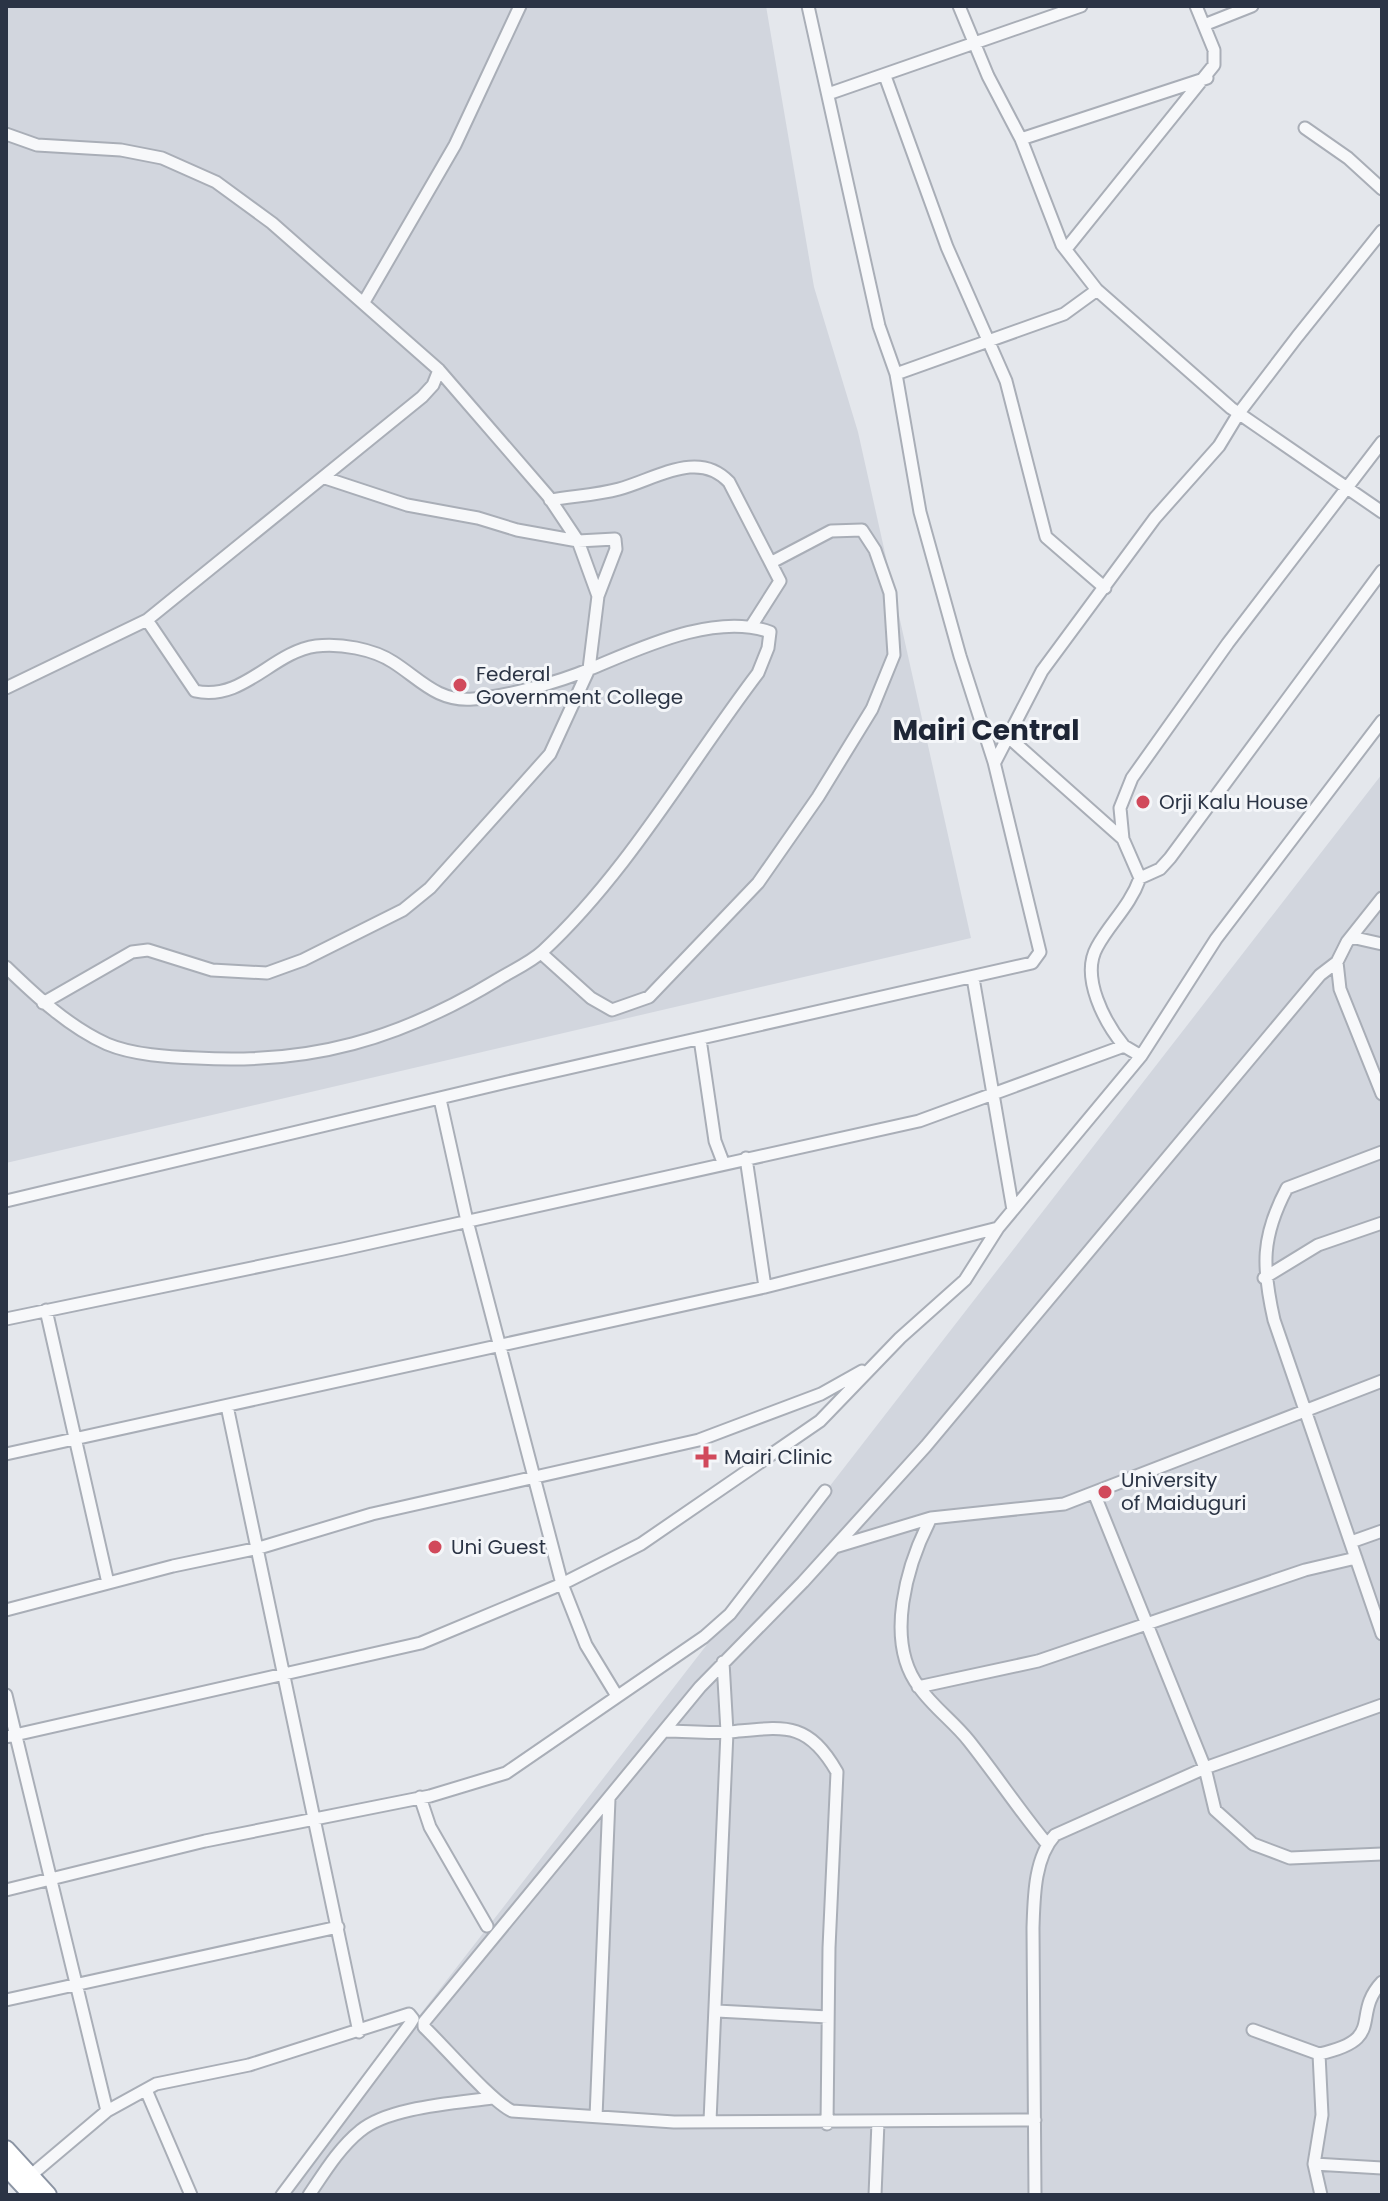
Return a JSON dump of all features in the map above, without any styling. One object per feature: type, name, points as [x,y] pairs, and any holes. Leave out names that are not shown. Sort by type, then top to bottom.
[{"type":"highway","points":[[6,2149],[48,2195]]},
{"type":"highway","points":[[6,2167],[32,2195]]},
{"type":"street","points":[[364,302],[455,145],[520,6]]},
{"type":"street","points":[[6,1201],[973,978],[1032,963],[1040,952],[994,762],[960,656],[920,512],[896,374],[879,326],[808,6]]},
{"type":"street","points":[[959,6],[1021,139],[1066,249],[1097,290],[1239,413],[1382,512]]},
{"type":"street","points":[[828,94],[1081,6]]},
{"type":"street","points":[[1066,249],[1207,78],[1214,65],[1214,50],[1196,6]]},
{"type":"street","points":[[1204,25],[1252,6]]},
{"type":"street","points":[[885,76],[947,247],[1006,381],[1046,537],[1105,588]]},
{"type":"street","points":[[1021,139],[1207,78]]},
{"type":"street","points":[[1305,128],[1348,158],[1382,189]]},
{"type":"street","points":[[6,134],[37,145],[121,150],[162,158],[216,182],[272,223],[439,370],[550,500],[578,541],[598,596]]},
{"type":"street","points":[[994,762],[1042,671],[1155,518],[1219,446],[1239,413],[1382,231]]},
{"type":"street","points":[[896,374],[1064,314],[1097,290]]},
{"type":"street","points":[[6,688],[147,620],[422,397],[433,385],[439,370]]},
{"type":"street","points":[[1141,1056],[1124,1046],[1109,1028],[1091,976],[1095,949],[1134,897],[1140,878],[1123,839],[1120,808],[1132,778],[1228,643],[1382,442]]},
{"type":"street","points":[[550,500],[618,489],[695,466],[717,469],[729,482],[780,581],[752,625]]},
{"type":"street","points":[[43,1003],[132,952],[148,950],[212,970],[267,973],[303,960],[403,910],[430,888],[550,754],[589,669],[598,596],[618,542],[615,539],[578,541],[407,505],[325,478]]},
{"type":"street","points":[[541,953],[591,998],[612,1010],[649,997],[758,883],[818,797],[872,709],[894,655],[890,593],[875,550],[862,530],[831,531],[772,562]]},
{"type":"street","points":[[1140,878],[1160,869],[1170,858],[1382,571]]},
{"type":"street","points":[[6,967],[43,1003],[108,1045],[169,1057],[255,1062],[337,1050],[385,1035],[469,997],[541,953],[610,877],[758,673],[768,648],[770,632],[752,625],[725,626],[624,651],[589,669],[472,699],[443,696],[429,690],[390,660],[361,650],[318,646],[300,650],[233,688],[213,695],[195,691],[147,620]]},
{"type":"street","points":[[11,1736],[421,1643],[562,1584],[641,1544],[820,1421],[874,1364],[965,1280],[998,1228],[1141,1056],[1216,939],[1382,721]]},
{"type":"street","points":[[1006,735],[1123,839]]},
{"type":"street","points":[[1035,2120],[827,2124],[596,2117],[512,2111],[492,2098],[482,2083],[424,2027],[424,2022],[723,1662],[835,1547],[926,1446],[1313,982],[1337,962],[1351,937],[1382,898]]},
{"type":"street","points":[[1351,937],[1382,944]]},
{"type":"street","points":[[1337,962],[1340,989],[1382,1094]]},
{"type":"street","points":[[973,978],[980,1033],[996,1096],[1013,1210]]},
{"type":"street","points":[[700,1039],[715,1141],[723,1162]]},
{"type":"street","points":[[6,1319],[919,1121],[996,1096],[1124,1046]]},
{"type":"street","points":[[1368,1061],[1382,1062]]},
{"type":"street","points":[[440,1099],[467,1221],[562,1584],[586,1645],[617,1696]]},
{"type":"street","points":[[1382,1152],[1287,1188],[1274,1213],[1264,1251],[1264,1278],[1274,1320],[1382,1634]]},
{"type":"street","points":[[746,1158],[765,1287]]},
{"type":"street","points":[[1264,1278],[1318,1245],[1382,1223]]},
{"type":"street","points":[[6,1454],[72,1437],[227,1406],[765,1287],[998,1228]]},
{"type":"street","points":[[46,1310],[72,1437],[108,1583]]},
{"type":"street","points":[[6,1610],[259,1548],[372,1514],[699,1440],[821,1394],[874,1364]]},
{"type":"street","points":[[835,1547],[931,1518],[1049,1507],[1094,1493],[1382,1381]]},
{"type":"street","points":[[227,1406],[317,1819],[359,2032]]},
{"type":"street","points":[[6,1890],[50,1877],[420,1797],[506,1773],[704,1637],[730,1614],[825,1491]]},
{"type":"street","points":[[1094,1493],[1205,1768],[1215,1810],[1253,1844],[1290,1858],[1382,1854]]},
{"type":"street","points":[[931,1518],[908,1570],[903,1600],[903,1648],[918,1687],[969,1740],[1004,1791],[1047,1844]]},
{"type":"street","points":[[1351,1542],[1382,1531]]},
{"type":"street","points":[[918,1687],[1038,1661],[1305,1570],[1356,1558]]},
{"type":"street","points":[[710,2121],[727,1732],[723,1662]]},
{"type":"street","points":[[6,1695],[11,1736],[79,1984],[107,2111]]},
{"type":"street","points":[[1035,2195],[1034,1894],[1047,1844],[1055,1835],[1205,1768],[1382,1705]]},
{"type":"street","points":[[666,1731],[727,1732],[775,1726],[797,1730],[824,1750],[837,1772],[827,2124]]},
{"type":"street","points":[[420,1797],[430,1827],[487,1926]]},
{"type":"street","points":[[596,2117],[609,1798]]},
{"type":"street","points":[[6,2000],[338,1927]]},
{"type":"street","points":[[1253,2030],[1319,2054],[1361,2044],[1372,2030],[1372,2008],[1382,1982]]},
{"type":"street","points":[[717,2011],[828,2017]]},
{"type":"street","points":[[30,2176],[107,2111],[146,2090],[249,2065],[359,2032],[402,2014],[413,2019],[282,2195]]},
{"type":"street","points":[[1319,2054],[1322,2115],[1314,2164],[1321,2195]]},
{"type":"street","points":[[146,2090],[191,2195]]},
{"type":"street","points":[[309,2195],[352,2138],[375,2122],[429,2107],[492,2098]]},
{"type":"street","points":[[875,2195],[878,2122]]},
{"type":"street","points":[[1314,2164],[1382,2168]]},
{"type":"shaded area","name":"Federal Government College","points":[[6,6],[766,6],[814,287],[858,432],[971,938],[6,1163]]},
{"type":"shaded area","name":"University of Maiduguri","points":[[1382,774],[1382,2195],[289,2195],[346,2110]]},
{"type":"place","name":"Federal Government College","points":[[460,685]]},
{"type":"place","name":"Orji Kalu House","points":[[1143,802]]},
{"type":"place","name":"Mairi Clinic","points":[[706,1457]]},
{"type":"place","name":"University of Maiduguri","points":[[1105,1492]]},
{"type":"place","name":"Uni Guest","points":[[435,1547]]},
{"type":"district","name":"Mairi Central","points":[[986,730]]}]
